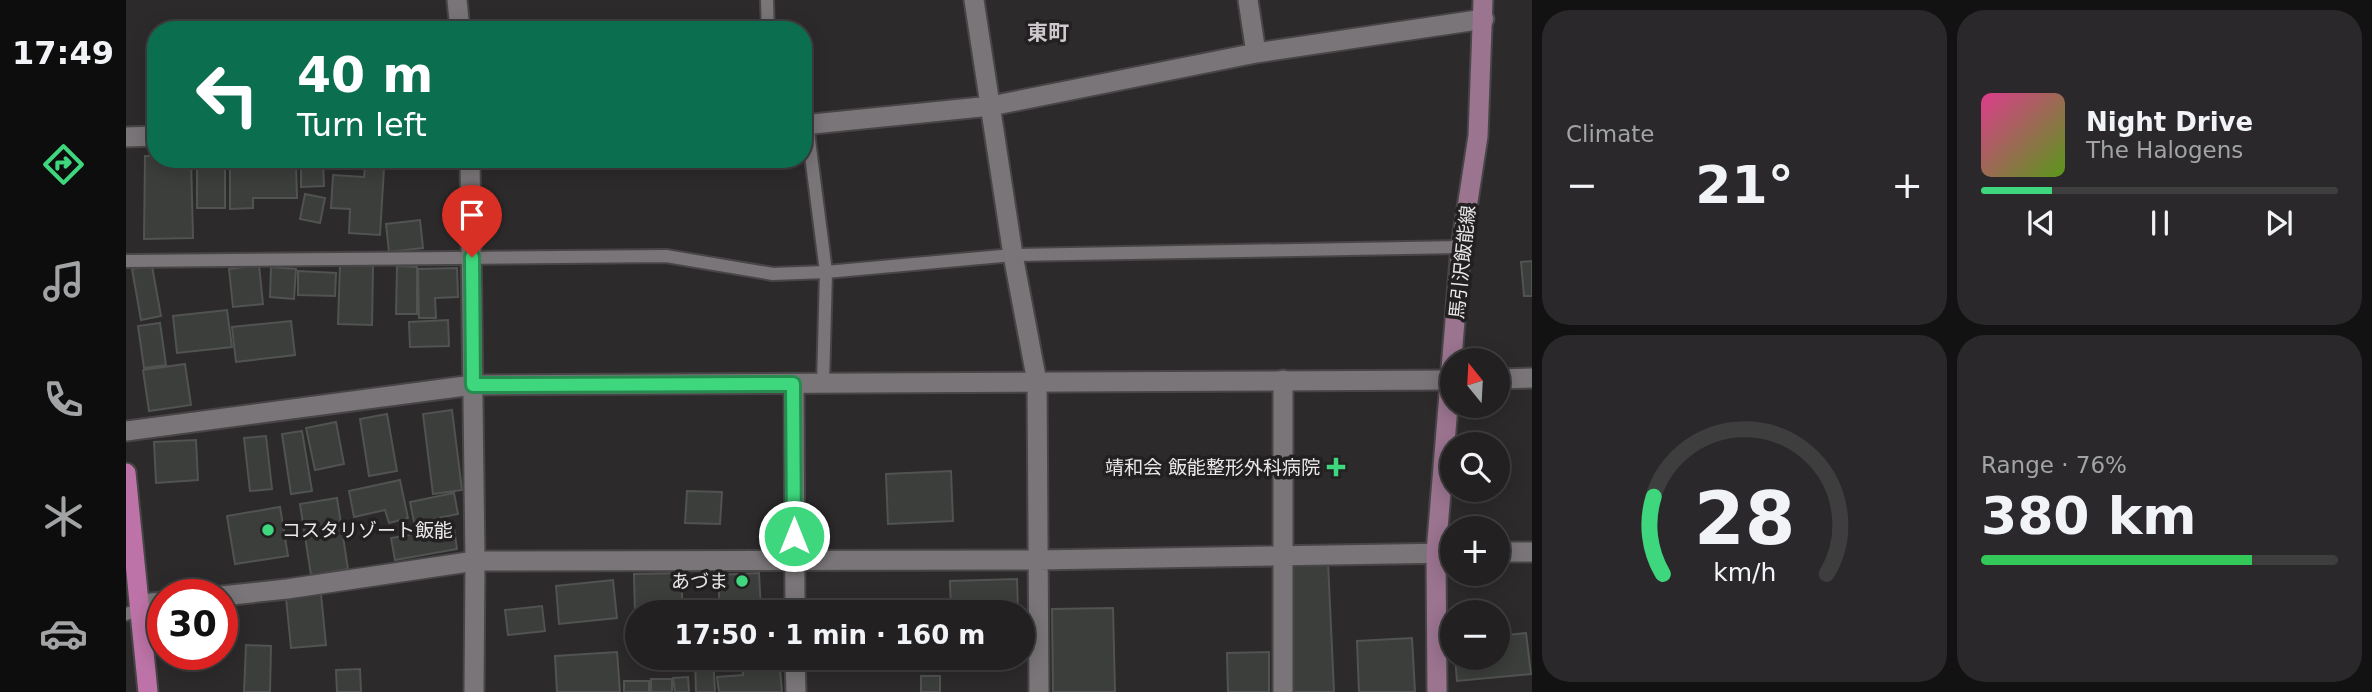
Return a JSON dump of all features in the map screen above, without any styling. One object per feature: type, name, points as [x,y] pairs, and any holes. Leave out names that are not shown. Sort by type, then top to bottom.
[{"type":"main road","name":"馬引沢飯能線","points":[[1453,348],[1461,247],[1478,136],[1484,9]]},
{"type":"main road","name":"馬引沢飯能線","points":[[1445,516],[1449,418]]},
{"type":"main road","points":[[126,472],[135,609],[148,692]]},
{"type":"main road","name":"馬引沢飯能線","points":[[1437,692],[1442,586]]},
{"type":"street","points":[[457,0],[459,21]]},
{"type":"street","points":[[974,0],[1013,255],[1037,382],[1039,692]]},
{"type":"street","points":[[1248,0],[1256,53]]},
{"type":"street","points":[[812,123],[991,106],[1484,9]]},
{"type":"street","points":[[126,137],[147,136]]},
{"type":"street","points":[[470,168],[474,692]]},
{"type":"street","points":[[1510,379],[1532,378]]},
{"type":"street","points":[[1283,380],[1283,692]]},
{"type":"street","points":[[126,432],[473,385],[1440,380]]},
{"type":"street","points":[[793,384],[795,600]]},
{"type":"street","points":[[1510,552],[1532,552]]},
{"type":"street","points":[[238,594],[475,561],[1038,560],[1440,553]]},
{"type":"street","points":[[795,670],[796,692]]},
{"type":"lane","points":[[766,0],[767,21]]},
{"type":"lane","points":[[811,168],[826,272],[823,383]]},
{"type":"lane","points":[[126,261],[666,256],[773,274],[826,272],[1013,255],[1461,247]]},
{"type":"building","points":[[145,156],[147,168],[191,168],[193,238],[144,239]]},
{"type":"building","points":[[197,168],[225,168],[225,208],[197,208]]},
{"type":"building","points":[[230,168],[296,168],[297,198],[253,198],[253,208],[230,209]]},
{"type":"building","points":[[301,168],[323,168],[324,186],[301,187]]},
{"type":"building","points":[[365,168],[384,168],[380,235],[349,233],[350,209],[331,208],[333,175],[364,177]]},
{"type":"building","points":[[305,194],[325,198],[320,223],[300,219]]},
{"type":"building","points":[[420,220],[423,248],[389,252],[386,224]]},
{"type":"building","points":[[1532,261],[1532,296],[1524,296],[1521,262]]},
{"type":"building","points":[[259,265],[263,304],[233,307],[229,269]]},
{"type":"building","points":[[340,265],[373,266],[372,325],[338,324]]},
{"type":"building","points":[[152,266],[161,316],[141,320],[132,269]]},
{"type":"building","points":[[397,266],[417,267],[417,314],[396,314]]},
{"type":"building","points":[[271,267],[296,269],[294,299],[270,297]]},
{"type":"building","points":[[457,268],[458,297],[435,298],[436,318],[419,318],[418,269]]},
{"type":"building","points":[[298,271],[336,273],[335,296],[298,295]]},
{"type":"building","points":[[227,310],[232,347],[177,353],[173,316]]},
{"type":"building","points":[[448,320],[449,346],[410,347],[409,322]]},
{"type":"building","points":[[291,321],[295,355],[236,362],[232,327]]},
{"type":"building","points":[[160,323],[166,365],[144,368],[138,326]]},
{"type":"building","points":[[185,364],[191,405],[149,411],[143,370]]},
{"type":"building","points":[[452,410],[462,490],[433,494],[423,414]]},
{"type":"building","points":[[387,414],[397,471],[369,476],[360,419]]},
{"type":"building","points":[[336,422],[344,464],[315,470],[306,428]]},
{"type":"building","points":[[302,431],[312,491],[291,494],[282,434]]},
{"type":"building","points":[[266,436],[272,489],[250,491],[244,438]]},
{"type":"building","points":[[196,440],[198,480],[156,483],[154,442]]},
{"type":"building","points":[[951,471],[953,521],[888,524],[886,474]]},
{"type":"building","points":[[400,480],[408,518],[389,523],[385,510],[354,517],[349,491]]},
{"type":"building","points":[[687,491],[722,492],[720,524],[685,523]]},
{"type":"building","points":[[454,493],[458,514],[433,519],[435,528],[416,532],[410,502]]},
{"type":"building","points":[[337,498],[348,569],[311,575],[300,504]]},
{"type":"building","points":[[280,507],[288,556],[235,564],[227,516]]},
{"type":"building","points":[[454,528],[457,549],[395,560],[391,538]]},
{"type":"building","points":[[1328,562],[1334,692],[1293,692],[1287,564]]},
{"type":"building","points":[[682,573],[682,600],[635,600],[634,574]]},
{"type":"building","points":[[759,573],[760,600],[719,600],[718,575]]},
{"type":"building","points":[[1017,579],[1018,600],[951,600],[950,581]]},
{"type":"building","points":[[613,580],[617,618],[559,624],[556,586]]},
{"type":"building","points":[[321,594],[326,645],[291,648],[286,598]]},
{"type":"building","points":[[542,606],[545,631],[508,635],[505,610]]},
{"type":"building","points":[[1113,608],[1115,692],[1053,692],[1052,609]]},
{"type":"building","points":[[1526,633],[1531,674],[1457,681],[1456,670],[1510,670],[1510,635]]},
{"type":"building","points":[[1412,638],[1415,692],[1359,692],[1357,641]]},
{"type":"building","points":[[246,645],[271,646],[270,692],[244,692]]},
{"type":"building","points":[[617,652],[620,692],[557,692],[555,656]]},
{"type":"building","points":[[1269,652],[1269,692],[1228,692],[1227,653]]},
{"type":"building","points":[[360,669],[361,692],[337,692],[336,670]]},
{"type":"building","points":[[695,670],[714,670],[715,692],[696,692]]},
{"type":"building","points":[[742,670],[780,670],[782,692],[719,692],[717,677],[743,675]]},
{"type":"building","points":[[921,676],[940,676],[940,692],[921,692]]},
{"type":"building","points":[[688,677],[689,692],[675,692],[673,678]]},
{"type":"building","points":[[651,679],[672,679],[672,692],[651,692]]},
{"type":"building","points":[[624,681],[649,681],[649,692],[624,692]]},
{"type":"place","name":"靖和会 飯能整形外科病院","points":[[1336,467]]},
{"type":"place","name":"コスタリゾート飯能","points":[[268,530]]},
{"type":"place","name":"あづま","points":[[742,581]]},
{"type":"district","name":"東町","points":[[1048,33]]},
{"type":"route","points":[[472,257],[473,385],[793,384],[794,536]]}]
